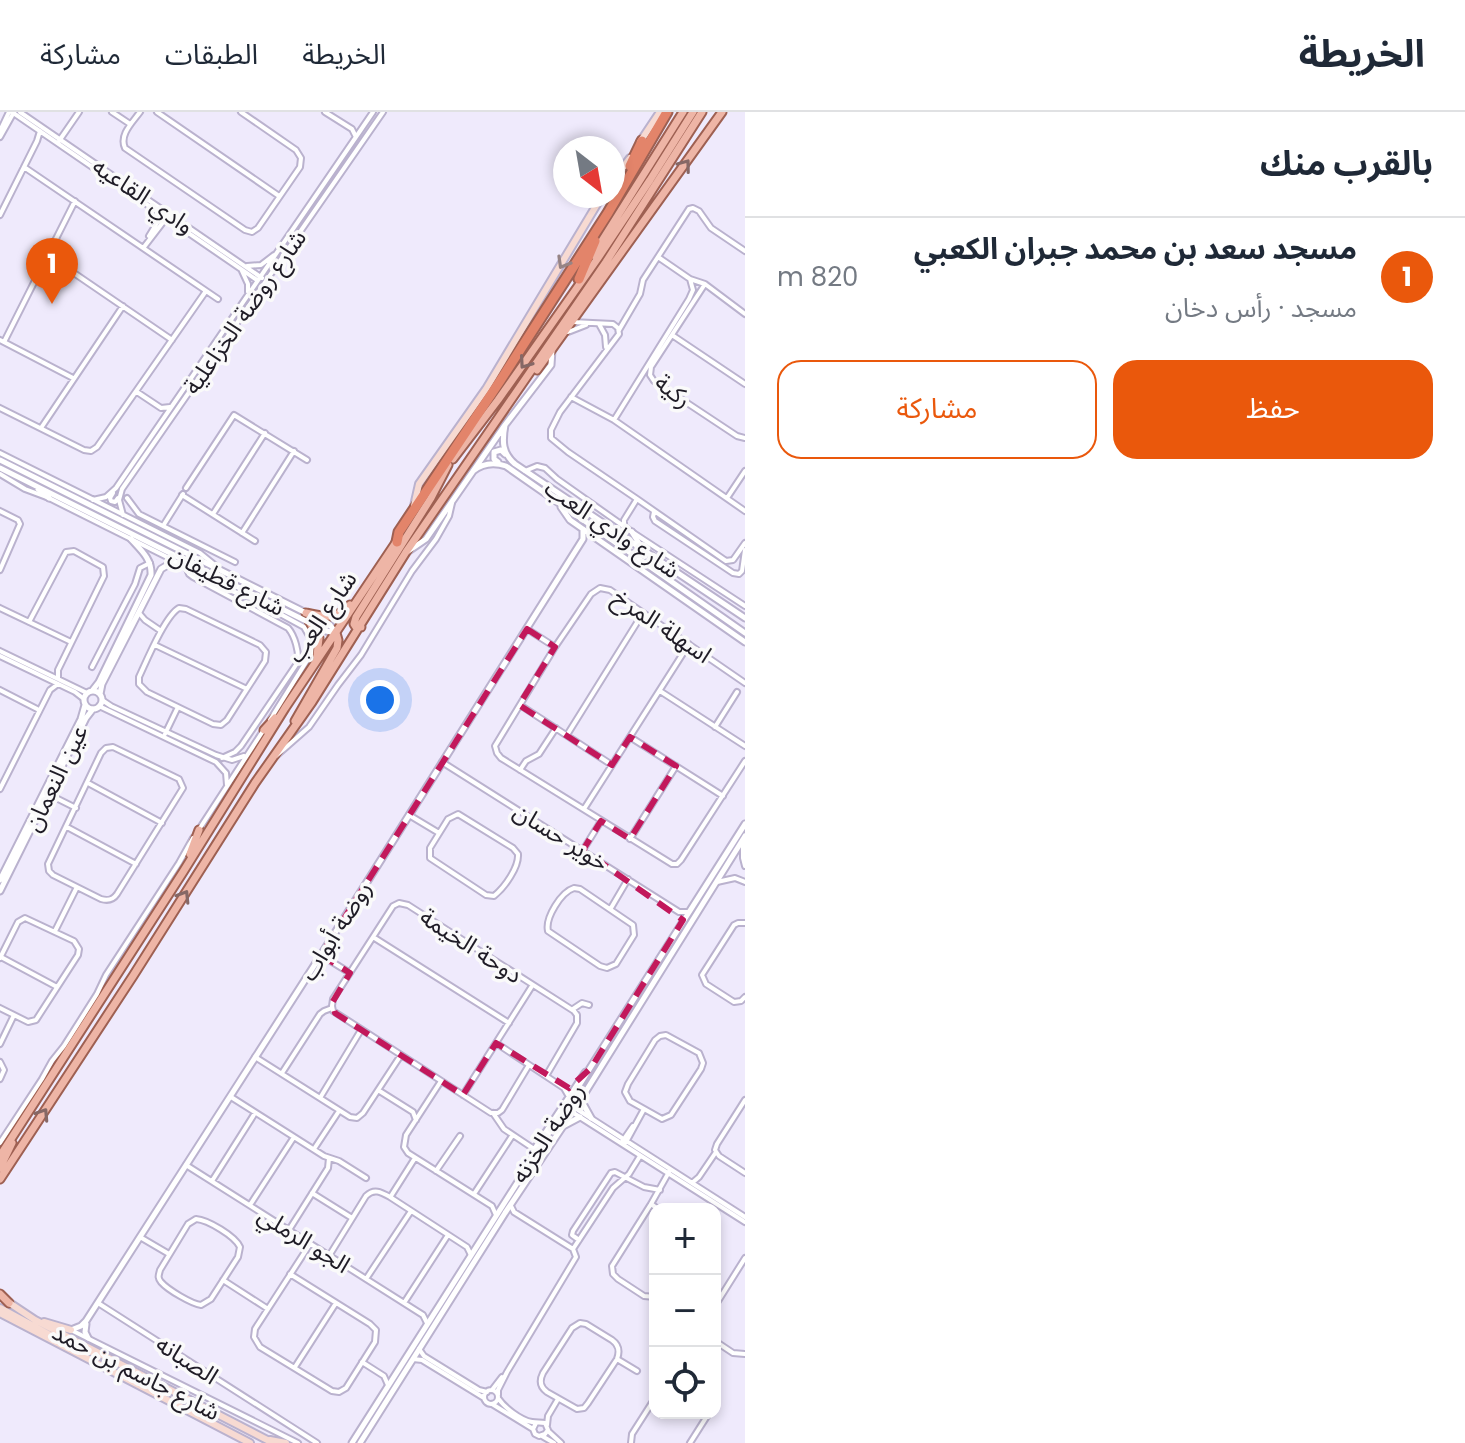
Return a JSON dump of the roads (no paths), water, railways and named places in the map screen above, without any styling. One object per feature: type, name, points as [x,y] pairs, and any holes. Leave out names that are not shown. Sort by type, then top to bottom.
[{"type":"highway","points":[[397,542],[397,535],[608,213],[667,112]]},
{"type":"highway","points":[[599,226],[642,141]]},
{"type":"highway","points":[[579,279],[608,213]]},
{"type":"highway","points":[[486,389],[500,381]]},
{"type":"main road","points":[[625,164],[660,112]]},
{"type":"main road","points":[[573,293],[606,232],[683,112]]},
{"type":"main road","name":"شارع العب","points":[[0,1156],[285,708],[448,465],[498,400],[634,205],[693,112]]},
{"type":"main road","name":"شارع العب","points":[[0,1179],[359,630],[406,552],[501,423],[704,112]]},
{"type":"main road","points":[[501,423],[705,138],[719,112]]},
{"type":"main road","points":[[412,513],[419,484],[486,389],[595,208]]},
{"type":"main road","points":[[292,730],[304,703],[337,648],[336,633],[348,635],[359,630],[355,625],[356,617],[431,498],[448,465]]},
{"type":"main road","points":[[308,617],[340,614],[370,583]]},
{"type":"main road","points":[[308,617],[320,641],[313,666]]},
{"type":"main road","points":[[264,730],[285,708]]},
{"type":"main road","points":[[183,872],[199,830]]},
{"type":"main road","points":[[97,994],[122,966]]},
{"type":"main road","points":[[55,1070],[64,1046]]},
{"type":"main road","points":[[0,1168],[17,1129]]},
{"type":"main road","points":[[0,1296],[9,1303]]},
{"type":"main road","name":"شارع جاسم بن حمد","points":[[9,1303],[35,1320],[271,1442]]},
{"type":"main road","points":[[0,1313],[87,1352],[101,1355]]},
{"type":"main road","name":"شارع جاسم بن حمد","points":[[0,1313],[250,1443]]},
{"type":"main road","points":[[35,1320],[71,1330]]},
{"type":"main road","points":[[271,1442],[286,1443]]},
{"type":"street","name":"وادي القاعيه","points":[[12,112],[58,140],[262,281]]},
{"type":"street","points":[[0,131],[12,112]]},
{"type":"street","points":[[0,137],[12,112]]},
{"type":"street","name":"وادي القاعيه","points":[[20,112],[43,130]]},
{"type":"street","points":[[58,140],[78,112]]},
{"type":"street","points":[[112,112],[131,125]]},
{"type":"street","points":[[140,112],[122,138],[125,148],[247,231],[256,230],[302,161],[300,155],[241,112]]},
{"type":"street","points":[[157,112],[279,196]]},
{"type":"street","points":[[328,112],[354,127],[364,126]]},
{"type":"street","points":[[328,112],[352,129],[356,137]]},
{"type":"street","name":"شارع روضة الخزاعلية","points":[[93,500],[106,497],[116,488],[246,299],[262,281],[279,250],[373,112]]},
{"type":"street","name":"شارع روضة الخزاعلية","points":[[120,494],[262,281],[383,112]]},
{"type":"street","points":[[0,215],[43,130]]},
{"type":"street","points":[[24,167],[218,299]]},
{"type":"street","points":[[73,378],[2,341],[75,201]]},
{"type":"street","points":[[745,251],[711,228],[699,211],[693,208],[685,212],[643,280],[640,294],[618,337],[560,412],[551,430],[551,438],[568,452],[726,561],[733,560],[745,543]]},
{"type":"street","points":[[143,247],[166,214]]},
{"type":"street","points":[[246,299],[248,284],[243,267],[261,265],[279,250]]},
{"type":"street","points":[[48,255],[172,340]]},
{"type":"street","points":[[658,257],[690,279],[705,284],[745,314]]},
{"type":"street","points":[[614,420],[691,296],[690,279]]},
{"type":"street","name":"ركية","points":[[705,284],[655,358],[650,370],[652,379],[737,436],[745,438]]},
{"type":"street","points":[[0,408],[91,451],[137,392],[206,291]]},
{"type":"street","points":[[41,428],[123,306]]},
{"type":"street","points":[[572,322],[613,324],[619,330]]},
{"type":"street","points":[[565,332],[589,324]]},
{"type":"street","points":[[599,324],[605,335],[604,353]]},
{"type":"street","points":[[672,335],[745,384]]},
{"type":"street","points":[[137,392],[161,408],[163,418]]},
{"type":"street","points":[[571,397],[614,420],[745,511]]},
{"type":"street","points":[[161,408],[171,406]]},
{"type":"street","points":[[163,526],[233,416],[237,415],[307,460]]},
{"type":"street","points":[[501,423],[503,445],[509,458]]},
{"type":"street","name":"شارع العب","points":[[406,552],[426,539],[473,471],[501,423]]},
{"type":"street","points":[[213,514],[265,433]]},
{"type":"street","points":[[502,465],[494,459],[494,452],[501,450],[509,458]]},
{"type":"street","points":[[242,533],[294,451]]},
{"type":"street","name":"شارع قطيفان","points":[[0,453],[200,553],[221,570]]},
{"type":"street","name":"شارع وادي العب","points":[[509,458],[745,618]]},
{"type":"street","name":"شارع قطيفان","points":[[0,460],[308,617]]},
{"type":"street","points":[[473,471],[489,464],[502,465]]},
{"type":"street","name":"شارع وادي العب","points":[[502,465],[745,633]]},
{"type":"street","points":[[525,471],[544,467],[624,523],[642,549]]},
{"type":"street","name":"شارع قطيفان","points":[[0,471],[31,483],[222,578],[330,625],[336,633]]},
{"type":"street","name":"شارع قطيفان","points":[[0,471],[37,495],[49,498],[300,624],[308,631],[312,641]]},
{"type":"street","points":[[727,498],[745,471]]},
{"type":"street","points":[[31,483],[49,498]]},
{"type":"street","points":[[116,488],[110,500],[115,502],[120,494]]},
{"type":"street","points":[[184,492],[255,541]]},
{"type":"street","points":[[120,494],[123,515]]},
{"type":"street","points":[[127,498],[139,514],[235,562]]},
{"type":"street","points":[[624,523],[637,499]]},
{"type":"street","name":"شارع العب","points":[[274,757],[309,727],[361,655],[412,571],[436,539],[449,516],[452,502]]},
{"type":"street","name":"شارع وادي العب","points":[[559,503],[568,518],[745,642]]},
{"type":"street","points":[[0,511],[20,524],[0,570]]},
{"type":"street","points":[[654,512],[655,521],[733,573],[742,571],[745,550]]},
{"type":"street","points":[[152,530],[156,523]]},
{"type":"street","points":[[583,529],[583,539],[593,536]]},
{"type":"street","points":[[632,532],[745,609]]},
{"type":"street","points":[[131,539],[150,563]]},
{"type":"street","name":"روضة أبواب","points":[[71,1330],[86,1321],[98,1303],[583,539]]},
{"type":"street","points":[[29,622],[64,553],[74,551],[102,565],[105,572],[58,670],[50,677],[50,690]]},
{"type":"street","points":[[615,551],[629,552]]},
{"type":"street","points":[[92,667],[137,581],[140,568],[156,561],[160,562],[161,569],[171,563],[183,565],[193,577],[291,630],[298,660],[239,748],[225,759]]},
{"type":"street","name":"عين النعمان","points":[[46,793],[81,719],[87,697],[99,682],[148,582],[150,563]]},
{"type":"street","name":"عين النعمان","points":[[0,880],[86,718],[98,702],[102,684],[161,569]]},
{"type":"street","points":[[193,570],[222,578]]},
{"type":"street","name":"اسهلة المرخ","points":[[745,683],[608,589],[597,589],[555,647],[495,749],[498,756],[670,864],[681,860],[745,761]]},
{"type":"street","points":[[0,608],[71,642]]},
{"type":"street","points":[[182,608],[260,645],[266,652],[247,689],[221,725],[143,690],[139,684],[139,677],[161,631],[173,611],[182,608]]},
{"type":"street","points":[[733,610],[745,609]]},
{"type":"street","points":[[138,612],[161,631]]},
{"type":"street","points":[[567,735],[643,613]]},
{"type":"street","points":[[713,620],[725,619]]},
{"type":"street","points":[[134,621],[145,620]]},
{"type":"street","points":[[527,629],[555,647]]},
{"type":"street","name":"شارع العب","points":[[0,1143],[309,658],[312,641]]},
{"type":"street","points":[[584,809],[689,644]]},
{"type":"street","points":[[155,645],[247,689]]},
{"type":"street","points":[[0,653],[232,764],[228,770],[224,769]]},
{"type":"street","points":[[0,789],[39,710],[58,681],[58,670]]},
{"type":"street","points":[[0,690],[39,710]]},
{"type":"street","points":[[659,691],[745,746]]},
{"type":"street","points":[[715,727],[737,692]]},
{"type":"street","points":[[87,697],[98,702]]},
{"type":"street","points":[[519,705],[612,765]]},
{"type":"street","points":[[165,734],[178,707]]},
{"type":"street","points":[[265,710],[273,715]]},
{"type":"street","points":[[520,770],[527,760],[539,754],[556,728]]},
{"type":"street","points":[[165,734],[216,762],[224,769],[227,787]]},
{"type":"street","points":[[630,737],[723,796]]},
{"type":"street","points":[[109,747],[177,777],[182,783],[182,791],[115,897],[110,900],[101,899],[53,875],[48,867],[48,860],[76,808],[101,753],[109,747]]},
{"type":"street","points":[[225,759],[237,759],[249,752]]},
{"type":"street","name":"خوير حسان","points":[[442,762],[679,912]]},
{"type":"street","points":[[630,839],[676,766]]},
{"type":"street","points":[[738,773],[745,777]]},
{"type":"street","points":[[88,783],[162,823]]},
{"type":"street","points":[[46,793],[76,808]]},
{"type":"street","points":[[409,815],[439,833]]},
{"type":"street","points":[[460,815],[517,851],[517,863],[498,894],[486,895],[430,858],[429,850],[439,833],[450,817],[460,815]]},
{"type":"street","points":[[583,850],[601,821]]},
{"type":"street","name":"روضة الخزنه","points":[[360,1443],[561,1128],[571,1109],[577,1086],[745,824]]},
{"type":"street","points":[[67,826],[136,864]]},
{"type":"street","points":[[744,837],[745,866]]},
{"type":"street","name":"روضة الخزنه","points":[[352,1443],[532,1157],[581,1099],[744,837]]},
{"type":"street","name":"عين النعمان","points":[[0,891],[6,867]]},
{"type":"street","points":[[715,883],[735,878],[745,882]]},
{"type":"street","points":[[610,909],[628,879]]},
{"type":"street","points":[[55,931],[77,887]]},
{"type":"street","points":[[571,888],[580,889],[610,909],[630,921],[635,930],[618,962],[610,968],[600,966],[547,929],[548,920],[563,894],[571,888]]},
{"type":"street","name":"دوحة الخيمة","points":[[282,1073],[320,1014],[332,1008],[333,999],[392,908],[399,903],[406,904],[572,1009]]},
{"type":"street","points":[[683,920],[679,912],[689,912]]},
{"type":"street","points":[[0,1008],[28,1022],[36,1020],[78,955],[79,949],[74,941],[30,919],[22,919],[0,957],[57,987]]},
{"type":"street","points":[[745,923],[734,925],[702,977],[706,984],[734,1002],[745,997]]},
{"type":"street","points":[[373,937],[509,1023]]},
{"type":"street","points":[[321,955],[350,973]]},
{"type":"street","name":"دوحة الخيمة","points":[[463,1095],[533,985]]},
{"type":"street","points":[[546,1076],[576,1026],[577,1015],[572,1009],[582,1003],[589,1005]]},
{"type":"street","points":[[332,1008],[338,1015],[493,1113],[512,1136],[534,1149]]},
{"type":"street","points":[[0,1044],[14,1015]]},
{"type":"street","points":[[320,1098],[361,1030]]},
{"type":"street","points":[[660,1036],[669,1036],[699,1053],[702,1067],[669,1117],[660,1119],[644,1109],[628,1099],[625,1089],[655,1040],[660,1036]]},
{"type":"street","points":[[496,1043],[564,1088],[568,1096]]},
{"type":"street","points":[[255,1057],[350,1117],[359,1118],[401,1055]]},
{"type":"street","points":[[0,1062],[4,1070],[0,1079]]},
{"type":"street","points":[[493,1113],[502,1110],[529,1065]]},
{"type":"street","points":[[441,1081],[404,1137],[405,1150],[492,1206],[496,1215]]},
{"type":"street","points":[[564,1088],[577,1086]]},
{"type":"street","points":[[532,1157],[534,1149],[577,1086]]},
{"type":"street","points":[[378,1090],[413,1112],[416,1120]]},
{"type":"street","points":[[231,1097],[366,1178]]},
{"type":"street","points":[[581,1099],[591,1118]]},
{"type":"street","points":[[694,1184],[745,1100]]},
{"type":"street","points":[[571,1109],[745,1219]]},
{"type":"street","points":[[571,1109],[591,1118],[640,1156],[694,1184],[745,1219]]},
{"type":"street","points":[[623,1143],[644,1109]]},
{"type":"street","points":[[314,1149],[339,1110]]},
{"type":"street","points":[[413,1112],[421,1111]]},
{"type":"street","points":[[212,1181],[255,1113]]},
{"type":"street","points":[[561,1128],[580,1117]]},
{"type":"street","points":[[436,1171],[460,1136]]},
{"type":"street","points":[[474,1194],[512,1136]]},
{"type":"street","points":[[250,1205],[294,1137]]},
{"type":"street","points":[[716,1152],[745,1173]]},
{"type":"street","points":[[573,1249],[613,1188],[625,1178],[640,1156]]},
{"type":"street","points":[[289,1230],[328,1168],[329,1158]]},
{"type":"street","points":[[390,1197],[415,1158]]},
{"type":"street","name":"الجو الرملي","points":[[186,1165],[423,1315]]},
{"type":"street","points":[[579,1240],[572,1235],[573,1231],[610,1174],[615,1172],[644,1187],[660,1190]]},
{"type":"street","points":[[652,1203],[671,1173]]},
{"type":"street","points":[[329,1256],[368,1194],[378,1191],[467,1247],[471,1255]]},
{"type":"street","points":[[312,1193],[352,1218]]},
{"type":"street","points":[[492,1404],[498,1397],[507,1372],[576,1254],[573,1249],[514,1212],[510,1205]]},
{"type":"street","points":[[492,1206],[502,1206]]},
{"type":"street","points":[[649,1207],[614,1262],[612,1271],[618,1279],[649,1296]]},
{"type":"street","points":[[366,1279],[411,1211]]},
{"type":"street","points":[[505,1213],[514,1212]]},
{"type":"street","points":[[196,1219],[202,1219],[234,1239],[240,1247],[238,1257],[210,1301],[201,1305],[195,1305],[161,1281],[159,1273],[169,1254],[190,1222],[196,1219]]},
{"type":"street","points":[[404,1303],[448,1235]]},
{"type":"street","points":[[140,1236],[169,1254]]},
{"type":"street","points":[[290,1274],[376,1330],[375,1342],[346,1388],[339,1392],[329,1389],[255,1342],[254,1337],[255,1329],[290,1274],[310,1244]]},
{"type":"street","points":[[467,1247],[477,1245]]},
{"type":"street","points":[[721,1297],[745,1260]]},
{"type":"street","points":[[223,1280],[268,1309]]},
{"type":"street","name":"الصبانه","points":[[98,1303],[317,1443]]},
{"type":"street","points":[[295,1367],[336,1303]]},
{"type":"street","points":[[427,1324],[423,1315],[433,1314]]},
{"type":"street","points":[[86,1321],[88,1338]]},
{"type":"street","points":[[580,1323],[612,1340],[619,1351],[617,1359],[584,1408],[574,1409],[541,1386],[541,1377],[574,1326],[580,1323]]},
{"type":"street","name":"شارع جاسم بن حمد","points":[[71,1330],[298,1443]]},
{"type":"street","points":[[721,1345],[733,1353],[745,1354]]},
{"type":"street","points":[[419,1349],[424,1356],[479,1390],[489,1391],[524,1419],[547,1427],[561,1443]]},
{"type":"street","points":[[413,1359],[422,1360],[533,1429],[535,1434],[554,1443]]},
{"type":"street","points":[[617,1359],[637,1371]]},
{"type":"street","points":[[362,1362],[384,1376],[394,1375]]},
{"type":"street","points":[[484,1398],[507,1372]]},
{"type":"street","points":[[384,1376],[388,1385]]},
{"type":"street","points":[[542,1436],[546,1433],[548,1416],[558,1399]]},
{"type":"street","points":[[631,1443],[632,1434],[649,1407]]},
{"type":"street","points":[[533,1429],[548,1416]]},
{"type":"street","points":[[690,1443],[705,1419]]},
{"type":"place","name":"مسجد سعد بن محمد جبران الكعبي","points":[[52,304]]}]
